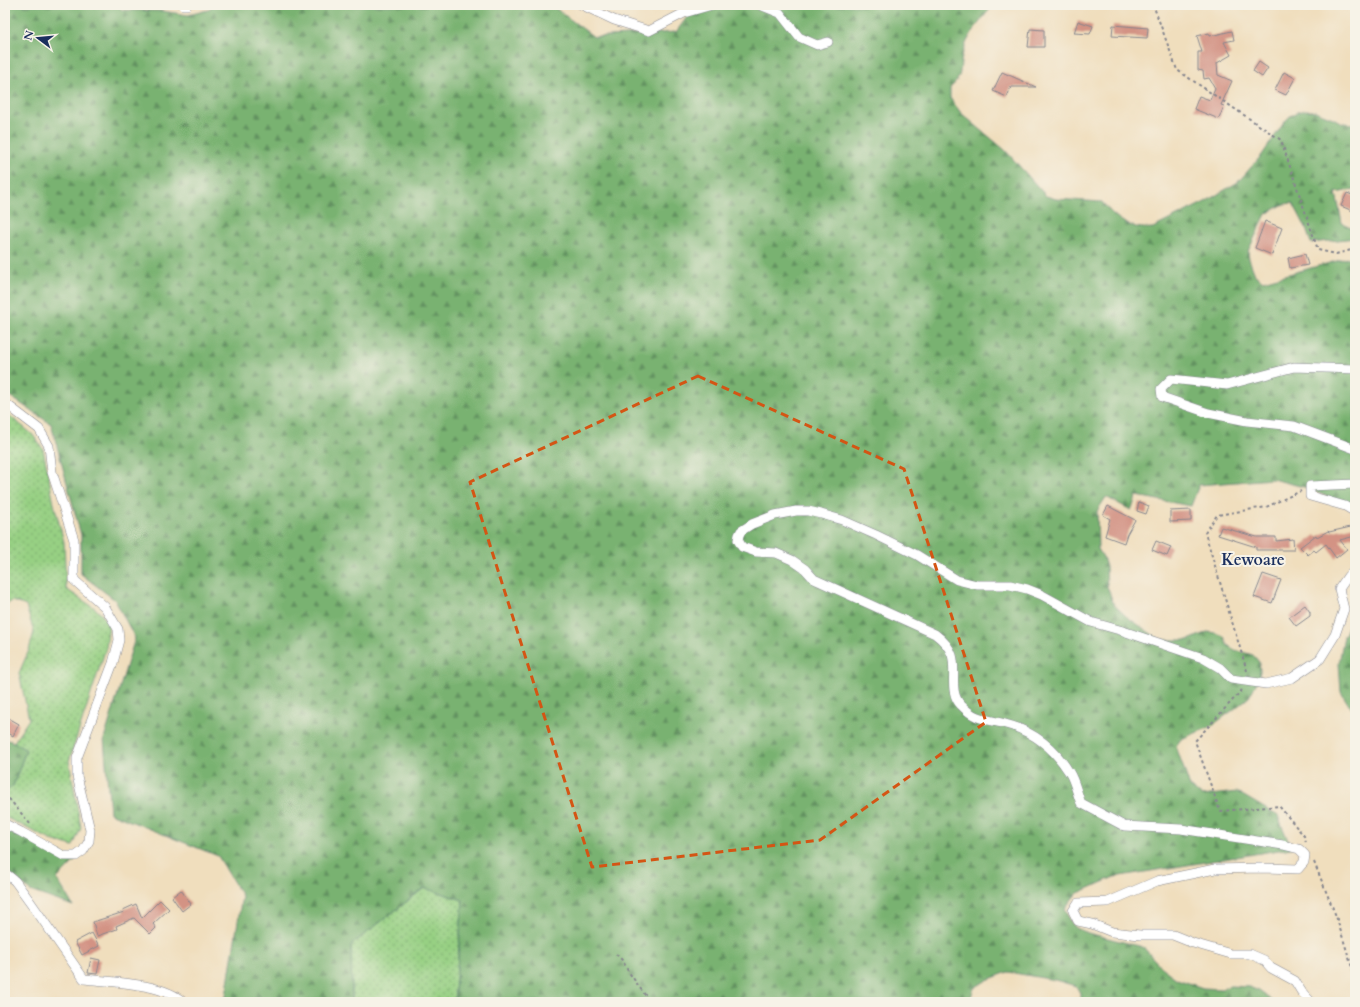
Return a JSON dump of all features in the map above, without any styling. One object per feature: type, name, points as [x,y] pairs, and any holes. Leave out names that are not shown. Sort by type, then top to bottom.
[{"type":"street","points":[[582,5],[614,20],[649,31],[684,13],[712,5]]},
{"type":"street","points":[[760,5],[780,13],[799,37],[817,45],[828,42]]},
{"type":"street","points":[[1355,369],[1294,368],[1227,385],[1171,379],[1161,389],[1162,397],[1208,413],[1247,421],[1294,426],[1355,449]]},
{"type":"street","points":[[5,403],[39,429],[48,446],[52,472],[74,540],[74,580],[105,607],[118,629],[119,640],[113,663],[77,758],[77,776],[90,830],[89,841],[83,851],[76,856],[64,856],[5,824]]},
{"type":"street","points":[[1355,484],[1310,486],[1310,496],[1345,506],[1355,512]]},
{"type":"street","points":[[1311,1002],[1301,991],[1295,981],[1271,968],[1264,960],[1250,954],[1231,954],[1193,943],[1173,934],[1140,935],[1112,932],[1092,924],[1078,921],[1073,911],[1078,902],[1108,902],[1157,881],[1215,869],[1298,869],[1304,862],[1305,855],[1299,849],[1283,845],[1181,829],[1124,826],[1081,804],[1070,773],[1050,748],[1034,735],[1017,727],[968,714],[959,703],[954,690],[952,655],[945,642],[935,634],[814,579],[805,569],[792,560],[776,553],[756,552],[742,547],[738,540],[738,535],[741,531],[752,524],[775,515],[796,511],[808,511],[828,516],[876,534],[917,555],[957,580],[977,584],[1010,585],[1042,595],[1091,622],[1123,631],[1203,658],[1220,668],[1230,679],[1266,684],[1292,678],[1320,659],[1335,635],[1344,609],[1339,589],[1348,576],[1355,571]]},
{"type":"street","points":[[5,873],[15,881],[84,979],[142,986],[172,994],[183,1002]]},
{"type":"path","points":[[1151,5],[1155,10],[1177,70],[1281,140],[1318,250],[1336,254],[1355,249]]},
{"type":"path","points":[[1307,844],[1304,836],[1280,806],[1220,811],[1195,741],[1250,682],[1205,532],[1217,515],[1266,506],[1310,486]]},
{"type":"path","points":[[5,794],[35,830]]},
{"type":"path","points":[[1313,858],[1336,916],[1355,977],[1352,1002]]},
{"type":"path","points":[[616,954],[623,961],[628,971],[650,1002]]},
{"type":"highlighted area","points":[[698,376],[904,469],[986,722],[820,840],[592,867],[470,482]]},
{"type":"green space","points":[[5,5],[118,5],[122,10],[162,11],[188,15],[208,10],[213,5],[551,5],[594,37],[676,32],[696,5],[993,5],[974,29],[967,42],[962,56],[959,77],[950,88],[950,98],[961,113],[1005,150],[1046,196],[1056,199],[1102,202],[1112,214],[1124,222],[1144,228],[1153,228],[1205,202],[1238,182],[1262,155],[1283,124],[1289,117],[1297,112],[1306,110],[1315,111],[1342,123],[1355,124],[1355,189],[1336,193],[1342,223],[1355,229],[1355,238],[1311,243],[1305,226],[1293,203],[1284,204],[1266,214],[1248,251],[1249,259],[1255,275],[1263,281],[1355,256],[1355,508],[1304,487],[1272,479],[1199,485],[1191,506],[1137,496],[1131,510],[1106,497],[1097,511],[1098,549],[1103,557],[1106,567],[1107,586],[1114,605],[1127,617],[1160,640],[1189,640],[1207,632],[1216,633],[1224,636],[1227,645],[1235,650],[1253,655],[1259,662],[1260,671],[1258,680],[1249,697],[1210,727],[1181,739],[1176,746],[1190,787],[1202,796],[1237,792],[1278,816],[1291,848],[1114,877],[1076,894],[1065,908],[1068,918],[1076,928],[1088,933],[1143,947],[1162,968],[1177,979],[1203,988],[1222,989],[1231,986],[1249,987],[1259,991],[1274,1002],[1080,1002],[1080,993],[1076,986],[1055,980],[1008,972],[987,980],[974,988],[969,1002],[454,1002],[463,900],[424,888],[351,945],[352,1002],[225,1002],[242,896],[218,856],[110,813],[104,739],[135,638],[115,600],[81,574],[81,535],[51,424],[5,393]]},
{"type":"green space","points":[[5,412],[32,434],[43,449],[54,504],[64,542],[66,589],[96,609],[109,623],[106,648],[69,761],[81,828],[73,846],[51,840],[5,817],[5,792],[13,786],[26,750],[14,742],[29,719],[19,673],[29,650],[34,632],[26,606],[13,601],[5,604]]},
{"type":"green space","points":[[1355,594],[1355,715],[1341,692],[1339,663],[1344,636],[1352,618]]},
{"type":"green space","points":[[5,739],[14,742],[26,750],[13,786],[5,792]]},
{"type":"green space","points":[[5,829],[76,860],[57,879],[73,906],[30,891],[5,869]]},
{"type":"green space","points":[[424,888],[463,900],[454,1002],[352,1002],[351,945]]},
{"type":"building","points":[[1078,21],[1093,26],[1090,34],[1074,33]]},
{"type":"building","points":[[1113,25],[1148,28],[1147,38],[1112,36]]},
{"type":"building","points":[[1030,29],[1044,30],[1044,47],[1028,47]]},
{"type":"building","points":[[1232,31],[1234,40],[1224,42],[1231,55],[1217,63],[1218,75],[1232,81],[1221,105],[1224,106],[1219,119],[1194,109],[1199,96],[1210,100],[1215,88],[1209,78],[1204,79],[1203,71],[1198,70],[1198,52],[1202,52],[1197,36],[1209,33],[1210,36]]},
{"type":"building","points":[[1259,62],[1268,68],[1262,77],[1253,71]]},
{"type":"building","points":[[1002,72],[1036,87],[1011,87],[1007,97],[993,91]]},
{"type":"building","points":[[1284,72],[1295,78],[1286,95],[1275,90]]},
{"type":"building","points":[[1347,193],[1355,196],[1355,212],[1341,206]]},
{"type":"building","points":[[1265,221],[1282,228],[1272,255],[1255,248]]},
{"type":"building","points":[[1305,254],[1308,265],[1290,268],[1288,258]]},
{"type":"building","points":[[1139,502],[1149,506],[1146,514],[1137,511]]},
{"type":"building","points":[[1108,506],[1135,520],[1124,543],[1105,536],[1110,519],[1103,515]]},
{"type":"building","points":[[1191,510],[1191,521],[1170,522],[1170,511]]},
{"type":"building","points":[[1355,526],[1355,536],[1340,540],[1347,549],[1336,558],[1326,544],[1316,552],[1314,550],[1308,555],[1300,547],[1316,535],[1317,537],[1328,531]]},
{"type":"building","points":[[1221,527],[1257,537],[1276,537],[1276,541],[1293,539],[1294,550],[1256,550],[1256,547],[1218,535]]},
{"type":"building","points":[[1156,541],[1171,547],[1167,556],[1152,550]]},
{"type":"building","points":[[1263,574],[1281,580],[1272,603],[1254,597]]},
{"type":"building","points":[[1305,605],[1310,612],[1310,616],[1296,626],[1289,617]]},
{"type":"building","points":[[5,716],[19,724],[13,736],[5,731]]},
{"type":"building","points":[[181,890],[191,904],[182,911],[172,897]]},
{"type":"building","points":[[160,900],[169,909],[153,924],[156,928],[150,934],[134,918],[116,926],[117,929],[97,936],[93,922],[124,912],[123,910],[136,904],[142,918]]},
{"type":"building","points":[[92,933],[99,946],[82,955],[75,942]]},
{"type":"building","points":[[91,958],[100,960],[97,974],[88,973]]},
{"type":"district","name":"Kewoare","points":[[1253,559]]}]
